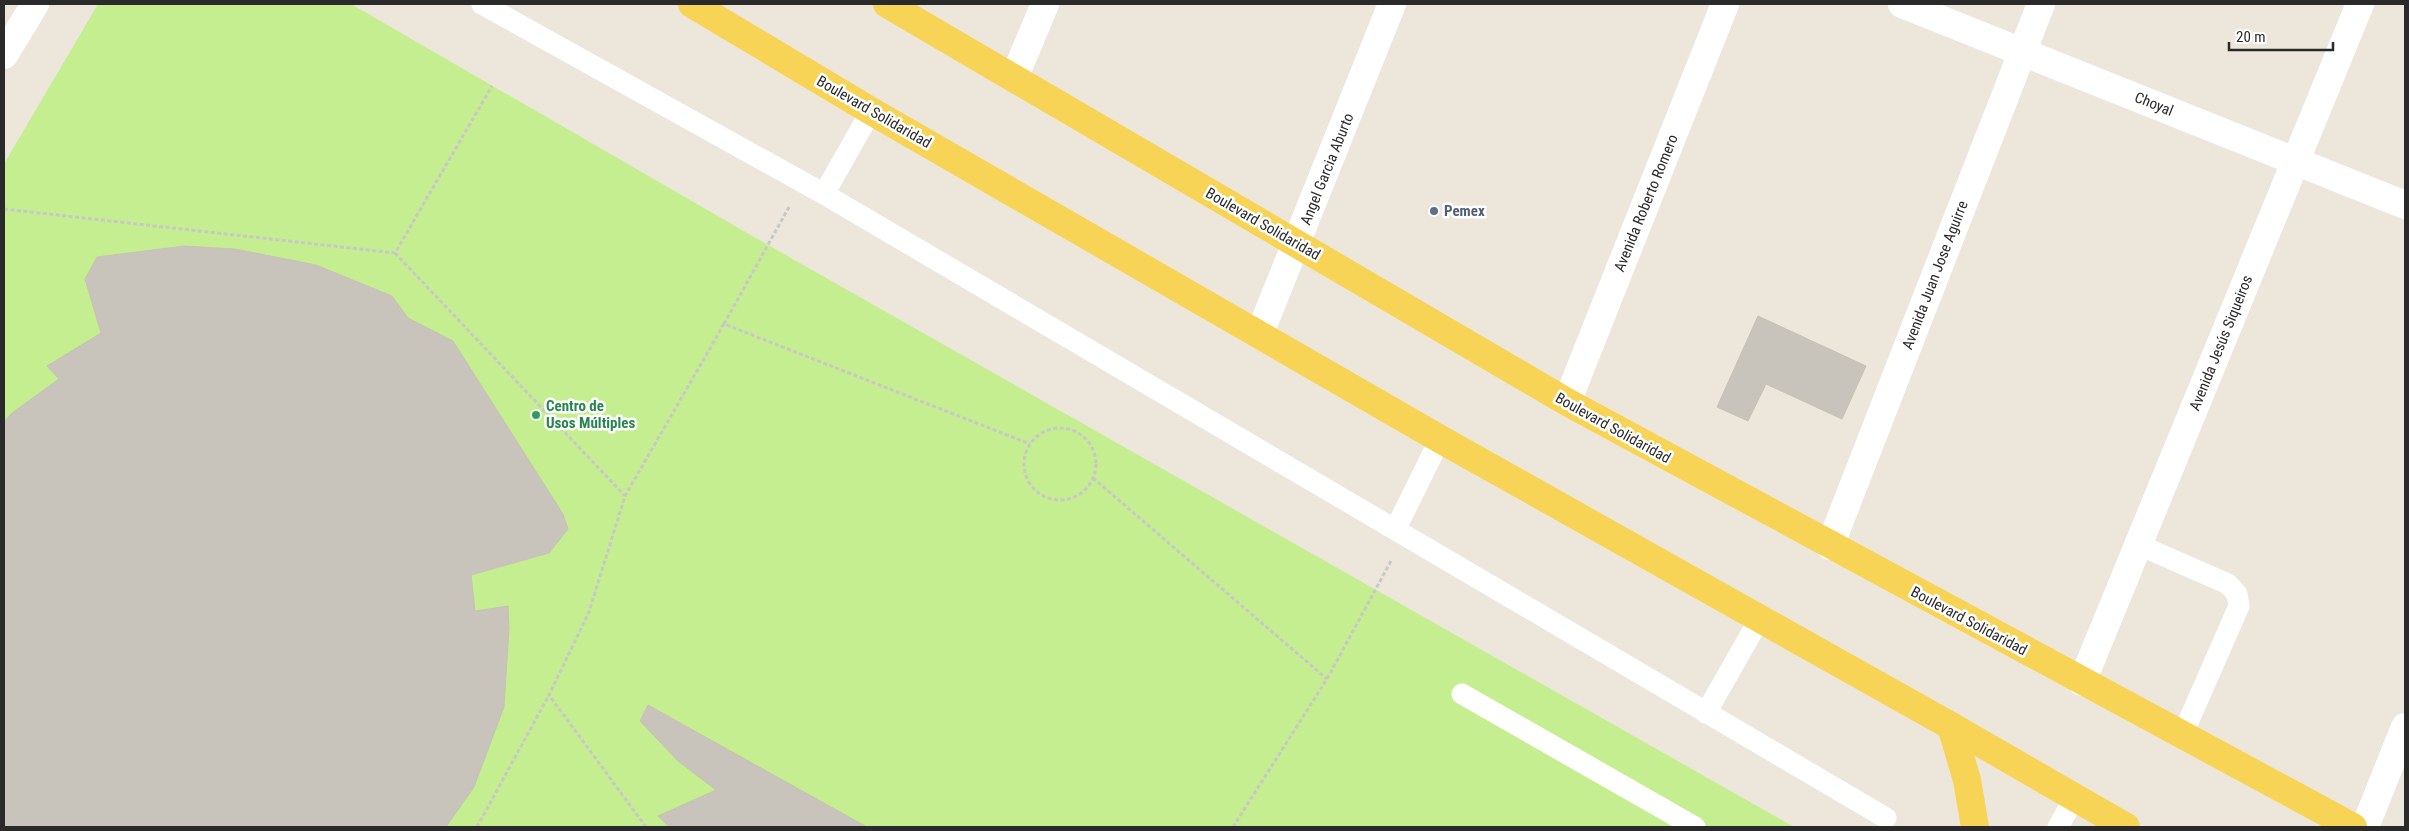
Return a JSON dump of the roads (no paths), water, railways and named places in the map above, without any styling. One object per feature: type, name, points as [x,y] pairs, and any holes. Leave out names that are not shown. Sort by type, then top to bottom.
[{"type":"main road","name":"Boulevard Solidaridad","points":[[692,4],[871,110],[1260,333],[1440,439],[1951,726],[2126,827]]},
{"type":"main road","name":"Boulevard Solidaridad","points":[[887,4],[1567,402],[1830,546],[2353,827]]},
{"type":"main road","points":[[1951,726],[1967,780],[1975,827]]},
{"type":"street","points":[[4,55],[35,4]]},
{"type":"street","points":[[1014,78],[1045,4]]},
{"type":"street","name":"Angel Garcia Aburto","points":[[1260,333],[1392,4]]},
{"type":"street","name":"Avenida Roberto Romero","points":[[1567,402],[1725,4]]},
{"type":"street","name":"Choyal","points":[[1902,4],[2405,205]]},
{"type":"street","name":"Avenida Juan Jose Aguirre","points":[[1830,546],[2041,4]]},
{"type":"street","name":"Avenida Jesús Siqueiros","points":[[2082,682],[2360,4]]},
{"type":"street","points":[[2366,827],[2405,727]]},
{"type":"lane","points":[[482,4],[824,194],[1401,531],[1886,818]]},
{"type":"lane","points":[[824,194],[871,110]]},
{"type":"lane","points":[[1401,531],[1440,439]]},
{"type":"lane","points":[[2139,545],[2228,584],[2237,594],[2239,606],[2182,736]]},
{"type":"lane","points":[[1706,713],[1760,618]]},
{"type":"lane","points":[[1462,694],[1695,827]]},
{"type":"lane","points":[[2058,827],[2075,797]]},
{"type":"place","name":"Pemex","points":[[1434,211]]},
{"type":"place","name":"Centro de Usos Múltiples","points":[[536,415]]}]
